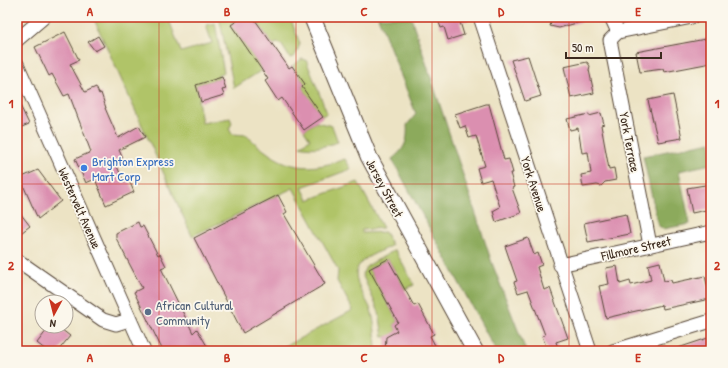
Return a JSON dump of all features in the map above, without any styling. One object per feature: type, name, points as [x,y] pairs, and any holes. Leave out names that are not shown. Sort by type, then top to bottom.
[{"type":"street","points":[[17,40],[44,17]]},
{"type":"street","name":"Jersey Street","points":[[312,17],[369,157],[475,351]]},
{"type":"street","name":"York Avenue","points":[[480,17],[560,265],[590,351]]},
{"type":"street","name":"York Terrace","points":[[612,17],[650,245]]},
{"type":"street","points":[[614,36],[692,17]]},
{"type":"street","name":"Westervelt Avenue","points":[[17,64],[144,351]]},
{"type":"street","name":"Fillmore Street","points":[[560,265],[711,232]]},
{"type":"street","points":[[17,260],[103,320],[116,324],[129,320]]},
{"type":"street","points":[[613,351],[711,321]]},
{"type":"green space","points":[[93,17],[168,17],[181,52],[212,43],[206,25],[215,23],[224,73],[218,74],[219,78],[196,85],[200,98],[198,100],[202,123],[230,118],[232,123],[229,129],[232,134],[246,135],[269,154],[291,165],[303,167],[315,166],[329,164],[345,159],[351,169],[302,187],[308,200],[358,182],[383,228],[362,230],[362,233],[385,232],[392,245],[363,261],[357,270],[356,276],[357,282],[372,313],[376,348],[369,349],[369,351],[276,351],[353,310],[337,281],[338,270],[293,188],[192,236]]},
{"type":"green space","points":[[219,17],[242,17],[231,25],[262,70],[234,88]]},
{"type":"green space","points":[[257,17],[290,17],[300,44],[295,56],[290,58],[281,44],[277,43],[273,45],[255,19]]},
{"type":"green space","points":[[378,17],[411,17],[492,263],[526,351],[496,351],[392,159],[403,148],[407,136],[407,125],[416,114]]},
{"type":"green space","points":[[302,59],[306,60],[327,113],[322,116],[302,87],[305,84],[292,66]]},
{"type":"green space","points":[[316,122],[332,126],[338,142],[315,148],[300,146],[310,139],[304,130]]},
{"type":"green space","points":[[711,142],[711,164],[679,171],[690,224],[663,229],[658,225],[643,156]]},
{"type":"green space","points":[[395,250],[414,285],[405,289],[388,259],[369,269],[398,322],[394,325],[397,331],[393,336],[383,337],[379,312],[362,274],[367,266]]},
{"type":"building","points":[[242,17],[253,17],[289,68],[292,66],[305,84],[302,87],[323,117],[304,130],[282,98],[278,101],[265,81],[268,79],[231,25]]},
{"type":"building","points":[[437,17],[468,17],[469,20],[460,22],[464,35],[448,40],[444,27],[441,28]]},
{"type":"building","points":[[553,17],[587,17],[587,20],[559,28],[550,26]]},
{"type":"building","points":[[65,32],[79,60],[70,64],[85,92],[96,87],[99,94],[101,93],[105,108],[118,138],[139,126],[145,137],[119,150],[123,159],[115,162],[124,182],[129,180],[134,192],[106,205],[95,179],[86,183],[75,159],[91,152],[69,94],[64,96],[52,74],[49,76],[35,47]]},
{"type":"building","points":[[98,36],[104,46],[95,51],[88,42]]},
{"type":"building","points":[[711,38],[711,63],[664,72],[663,69],[640,72],[636,52]]},
{"type":"building","points":[[528,56],[541,96],[525,101],[511,60]]},
{"type":"building","points":[[587,62],[590,66],[589,70],[594,93],[571,98],[564,67]]},
{"type":"building","points":[[222,77],[226,89],[222,90],[224,95],[201,102],[196,85]]},
{"type":"building","points":[[673,95],[682,138],[658,142],[648,100]]},
{"type":"building","points":[[17,99],[29,124],[17,129]]},
{"type":"building","points":[[489,104],[504,160],[509,159],[513,173],[510,173],[514,187],[512,188],[521,213],[496,222],[493,211],[500,207],[491,179],[481,182],[477,168],[485,166],[476,136],[469,138],[465,126],[460,128],[455,114]]},
{"type":"building","points":[[601,113],[604,124],[601,125],[609,169],[614,168],[616,180],[605,182],[601,186],[597,185],[583,187],[581,175],[591,173],[588,152],[582,153],[578,128],[570,130],[567,119]]},
{"type":"building","points":[[38,170],[61,201],[38,219],[20,178]]},
{"type":"building","points":[[711,184],[711,209],[692,213],[687,188]]},
{"type":"building","points":[[278,195],[287,212],[284,214],[325,284],[243,333],[194,238]]},
{"type":"building","points":[[17,209],[30,226],[17,236]]},
{"type":"building","points":[[626,214],[630,234],[588,242],[584,223]]},
{"type":"building","points":[[138,222],[140,227],[143,226],[158,255],[160,254],[166,266],[161,268],[193,333],[197,329],[210,351],[163,351],[134,292],[142,288],[116,238],[116,233]]},
{"type":"building","points":[[528,238],[534,255],[538,253],[542,265],[537,267],[544,290],[550,288],[568,338],[556,342],[559,351],[548,351],[542,336],[545,335],[528,290],[518,293],[514,282],[517,281],[505,246]]},
{"type":"building","points":[[388,259],[414,306],[418,304],[434,334],[430,336],[438,351],[385,351],[386,337],[397,331],[394,325],[398,322],[369,269]]},
{"type":"building","points":[[660,262],[664,281],[671,280],[672,283],[705,276],[710,299],[663,309],[662,305],[606,318],[599,286],[609,284],[606,268],[617,266],[620,284],[630,281],[631,285],[651,280],[648,265]]},
{"type":"building","points":[[44,334],[67,334],[70,336],[58,351],[47,351],[37,343]]},
{"type":"building","points":[[711,337],[711,351],[675,351],[675,349]]},
{"type":"place","name":"Brighton Express Mart Corp","points":[[84,168]]},
{"type":"place","name":"African Cultural Community","points":[[148,312]]}]
